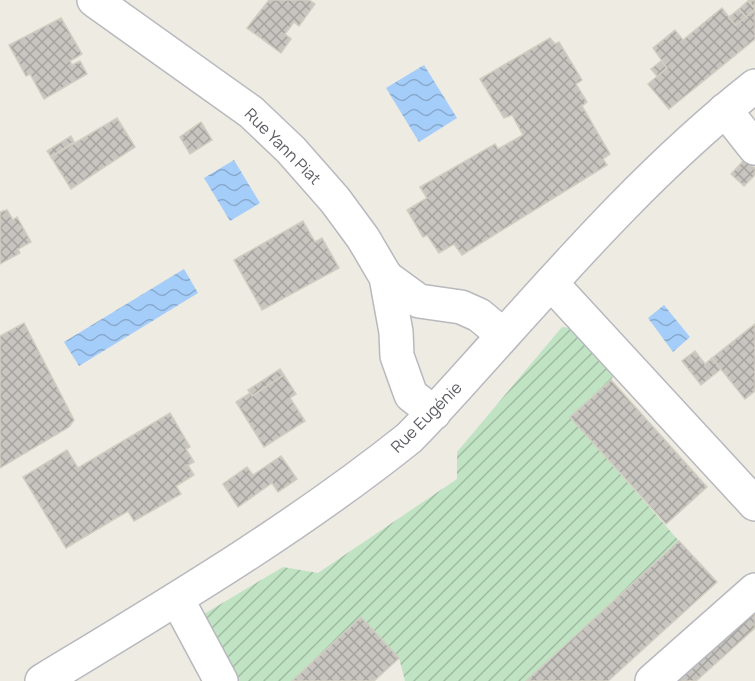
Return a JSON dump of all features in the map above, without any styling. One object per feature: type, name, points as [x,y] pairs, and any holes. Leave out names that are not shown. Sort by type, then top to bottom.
[{"type":"street","name":"Rue Yann Piat","points":[[94,0],[259,119],[291,150],[335,200],[363,238],[386,277],[396,332],[397,356],[411,395],[434,413]]},
{"type":"street","name":"Rue Eugénie","points":[[42,681],[177,599],[377,464],[434,413],[551,283],[662,168],[725,110],[755,86]]},
{"type":"street","points":[[725,110],[755,148]]},
{"type":"street","name":"Rue Yann Piat","points":[[386,277],[419,300],[460,307],[479,315],[503,335]]},
{"type":"street","points":[[551,283],[755,504]]},
{"type":"street","points":[[396,332],[408,315],[420,306],[434,303]]},
{"type":"street","points":[[652,681],[755,590]]},
{"type":"street","points":[[177,599],[221,681]]},
{"type":"green space","points":[[562,327],[578,329],[616,370],[611,380],[570,417],[679,541],[526,681],[405,681],[399,658],[361,617],[292,681],[235,681],[199,617],[283,567],[318,573],[457,479],[457,452]]},
{"type":"water","points":[[424,65],[457,118],[419,142],[386,88]]},
{"type":"water","points":[[234,160],[260,203],[230,221],[204,178]]},
{"type":"water","points":[[184,269],[198,293],[79,366],[64,342]]},
{"type":"water","points":[[664,305],[690,337],[673,352],[648,318]]},
{"type":"building","points":[[269,0],[309,0],[315,4],[299,26],[294,22],[285,34],[291,39],[281,53],[247,28]]},
{"type":"building","points":[[748,0],[755,0],[755,9]]},
{"type":"building","points":[[748,1],[755,9],[746,17],[739,9]]},
{"type":"building","points":[[722,8],[735,25],[755,9],[755,39],[669,109],[648,84],[667,68],[653,48],[675,30],[683,40]]},
{"type":"building","points":[[739,9],[746,17],[735,25],[729,17]]},
{"type":"building","points":[[61,18],[82,54],[70,61],[72,65],[80,61],[87,74],[44,99],[30,74],[26,76],[9,45]]},
{"type":"building","points":[[550,38],[555,44],[559,42],[582,80],[576,84],[587,102],[582,106],[610,154],[603,159],[607,165],[462,255],[454,244],[439,253],[427,235],[423,237],[407,210],[427,198],[420,187],[495,144],[498,149],[523,135],[512,115],[504,118],[480,79]]},
{"type":"building","points":[[661,61],[667,68],[657,76],[651,69]]},
{"type":"building","points":[[117,118],[135,147],[71,189],[51,157]]},
{"type":"building","points":[[201,122],[212,140],[190,154],[180,137]]},
{"type":"building","points":[[71,136],[74,142],[51,157],[47,151]]},
{"type":"building","points":[[745,159],[755,168],[755,175],[744,186],[731,174]]},
{"type":"building","points":[[7,210],[13,220],[17,217],[31,242],[18,249],[20,253],[0,264],[0,212]]},
{"type":"building","points":[[303,221],[315,242],[322,238],[339,268],[262,310],[234,260]]},
{"type":"building","points":[[24,323],[74,420],[69,427],[0,468],[0,336]]},
{"type":"building","points":[[755,324],[755,391],[745,399],[712,358]]},
{"type":"building","points":[[695,351],[705,364],[712,358],[721,369],[701,385],[682,361]]},
{"type":"building","points":[[280,369],[284,375],[252,396],[248,390]]},
{"type":"building","points":[[284,375],[296,394],[290,398],[305,421],[264,447],[236,402],[250,393],[252,396]]},
{"type":"building","points":[[611,380],[707,487],[666,524],[570,417]]},
{"type":"building","points":[[170,413],[190,447],[186,449],[194,462],[188,465],[194,475],[176,486],[181,494],[134,521],[128,511],[66,548],[23,477],[67,450],[78,468]]},
{"type":"building","points":[[281,456],[297,479],[278,492],[272,483],[238,507],[223,484],[247,467],[253,475]]},
{"type":"building","points":[[679,541],[717,582],[608,681],[526,681]]},
{"type":"building","points":[[746,604],[755,614],[755,628],[696,681],[660,681]]},
{"type":"building","points":[[361,617],[399,658],[374,681],[292,681]]}]
